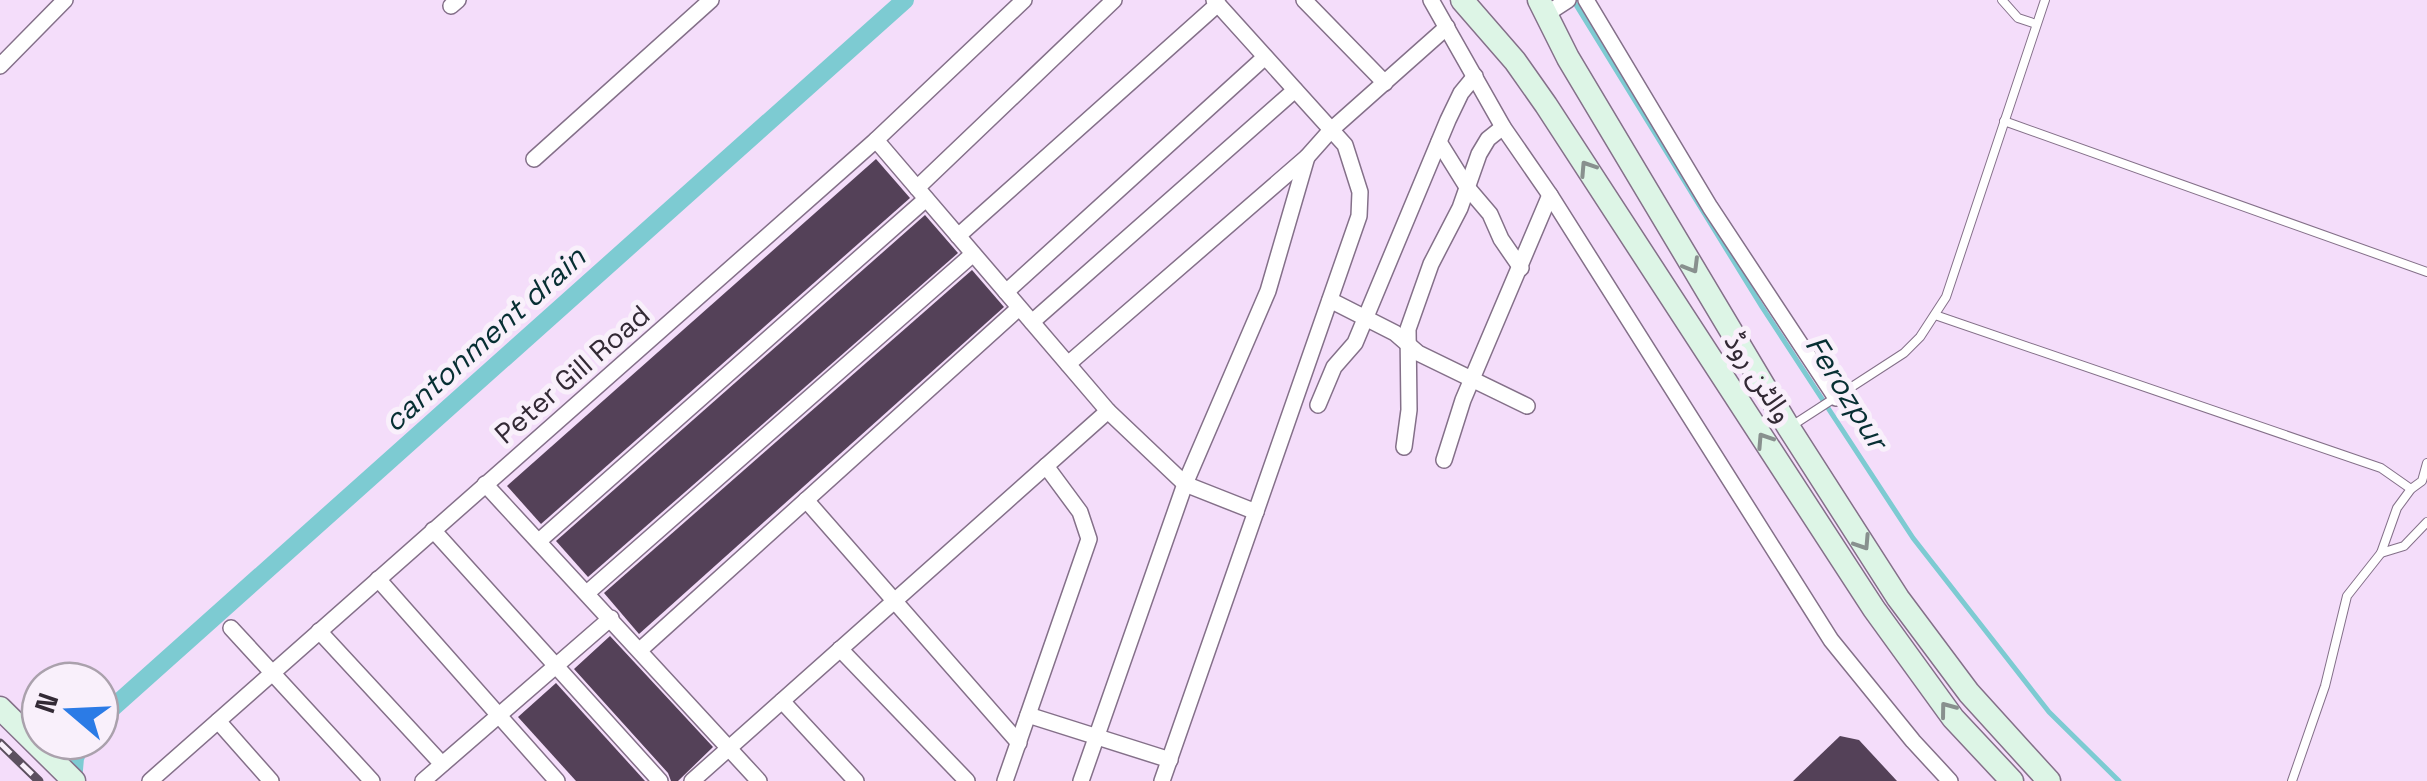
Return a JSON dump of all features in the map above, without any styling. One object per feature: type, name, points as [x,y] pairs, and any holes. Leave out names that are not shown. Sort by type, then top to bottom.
[{"type":"main road","name":"والٹن روڈ","points":[[1462,0],[1514,61],[1874,609],[1953,718],[2012,781]]},
{"type":"main road","points":[[1474,0],[1514,61]]},
{"type":"main road","name":"والٹن روڈ","points":[[1540,5],[1789,428],[1898,598],[1970,694],[2049,781]]},
{"type":"main road","points":[[0,708],[74,781]]},
{"type":"street","points":[[0,66],[65,0]]},
{"type":"street","points":[[534,159],[711,0]]},
{"type":"street","name":"Peter Gill Road","points":[[150,781],[876,140],[1024,0]]},
{"type":"street","points":[[539,541],[922,194],[1114,0]]},
{"type":"street","points":[[1304,0],[1385,83]]},
{"type":"street","points":[[1430,0],[1504,127],[1831,640],[1950,781]]},
{"type":"street","points":[[1540,5],[1568,0]]},
{"type":"street","points":[[1586,0],[1710,207],[1841,394]]},
{"type":"street","points":[[958,236],[1216,2],[1345,145],[1360,192],[1359,216],[1162,781]]},
{"type":"street","points":[[1068,364],[1307,157],[1331,130],[1447,27]]},
{"type":"street","points":[[1006,292],[1265,56]]},
{"type":"street","points":[[1318,405],[1334,367],[1355,344],[1460,92],[1475,76]]},
{"type":"street","points":[[1032,322],[1294,90]]},
{"type":"street","points":[[1404,446],[1409,410],[1408,329],[1431,264],[1488,139],[1504,127]]},
{"type":"street","points":[[876,140],[1108,411],[1186,484],[1256,512]]},
{"type":"street","points":[[1438,142],[1490,214],[1521,268]]},
{"type":"street","points":[[1081,781],[1186,484],[1268,291],[1307,157]]},
{"type":"street","points":[[1444,460],[1472,380],[1550,195]]},
{"type":"street","points":[[587,593],[973,254]]},
{"type":"street","points":[[1330,300],[1408,342],[1418,354],[1526,406]]},
{"type":"street","points":[[640,650],[1019,308]]},
{"type":"street","points":[[692,781],[1108,411]]},
{"type":"street","points":[[1005,781],[1089,539],[1080,512],[1046,466]]},
{"type":"street","points":[[485,484],[759,781]]},
{"type":"street","points":[[806,500],[1018,744]]},
{"type":"street","points":[[433,530],[660,781]]},
{"type":"street","points":[[378,579],[557,781]]},
{"type":"street","points":[[423,781],[611,618]]},
{"type":"street","points":[[231,628],[372,781]]},
{"type":"street","points":[[318,632],[442,764]]},
{"type":"street","points":[[840,649],[967,781]]},
{"type":"street","points":[[782,701],[856,781]]},
{"type":"street","points":[[1028,715],[1170,760]]},
{"type":"street","points":[[218,721],[270,781]]},
{"type":"lane","points":[[2002,0],[2018,18],[2036,24]]},
{"type":"lane","points":[[1789,428],[1904,353],[1946,296],[2045,0]]},
{"type":"lane","points":[[2004,121],[2427,272]]},
{"type":"lane","points":[[1935,314],[2380,468],[2411,489]]},
{"type":"lane","points":[[2292,781],[2325,686],[2347,596],[2380,554],[2397,508],[2411,489],[2424,482],[2427,463]]},
{"type":"lane","points":[[2380,554],[2404,546],[2427,522]]},
{"type":"building","points":[[876,159],[910,198],[541,524],[507,486]]},
{"type":"building","points":[[925,215],[958,253],[588,577],[556,541]]},
{"type":"building","points":[[972,270],[1004,307],[639,634],[604,593]]},
{"type":"building","points":[[610,636],[713,747],[678,781],[671,781],[574,669]]},
{"type":"building","points":[[556,683],[645,781],[576,781],[518,717]]},
{"type":"building","points":[[1840,736],[1859,740],[1897,781],[1793,781]]},
{"type":"waterway","name":"cantonment drain","points":[[120,701],[905,0]]},
{"type":"waterway","name":"Ferozpur","points":[[1573,0],[1762,307],[1913,538],[2049,712],[2119,781]]},
{"type":"waterway","name":"cantonment drain","points":[[73,781],[75,761]]},
{"type":"railway","points":[[0,743],[39,781]]}]
